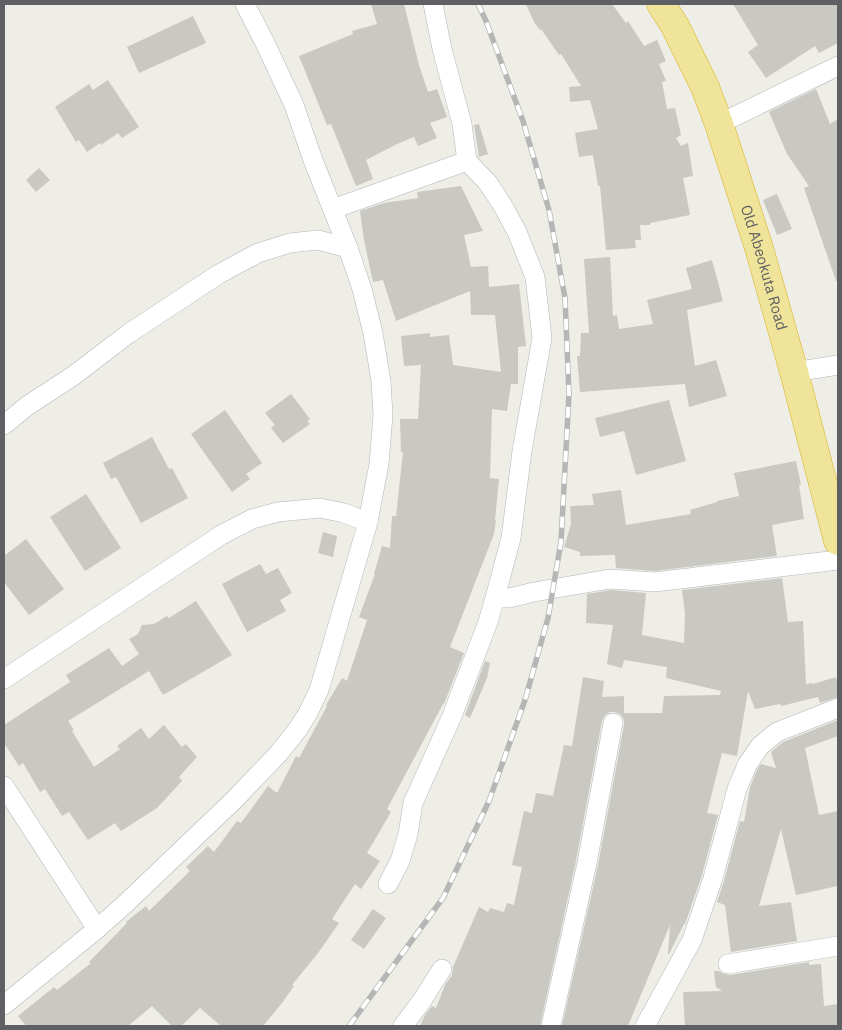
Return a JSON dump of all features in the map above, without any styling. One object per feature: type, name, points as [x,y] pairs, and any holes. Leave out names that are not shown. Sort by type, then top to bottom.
[{"type":"highway","name":"Old Abeokuta Road","points":[[661,4],[675,26],[701,79],[720,124],[759,248],[834,508],[838,541]]},
{"type":"street","points":[[4,1005],[97,929],[166,867],[279,753],[298,729],[319,690],[368,522],[379,464],[383,415],[382,390],[373,333],[362,289],[348,248],[313,160],[294,105],[245,4]]},
{"type":"street","points":[[388,884],[400,861],[408,834],[413,803],[452,716],[488,622],[495,598],[511,538],[522,451],[542,338],[535,277],[517,232],[488,182],[467,161],[462,124],[442,48],[433,4]]},
{"type":"street","points":[[720,124],[838,66]]},
{"type":"street","points":[[333,209],[467,161]]},
{"type":"street","points":[[4,425],[27,406],[74,376],[128,334],[219,274],[258,253],[290,242],[318,240],[348,248]]},
{"type":"street","points":[[794,372],[838,364]]},
{"type":"street","points":[[4,679],[221,535],[252,519],[278,512],[320,508],[344,513],[368,522]]},
{"type":"street","points":[[495,598],[509,598],[610,579],[655,582],[838,560]]},
{"type":"street","points":[[645,1026],[692,940],[713,878],[737,789],[747,765],[760,746],[777,732],[838,708]]},
{"type":"street","points":[[551,1026],[588,863],[613,723]]},
{"type":"street","points":[[4,786],[97,929]]},
{"type":"street","points":[[728,964],[838,946]]},
{"type":"street","points":[[403,1026],[442,969]]},
{"type":"building","points":[[371,4],[404,4],[419,65],[428,92],[437,89],[447,117],[430,123],[437,138],[418,146],[414,137],[366,160],[373,179],[356,186],[331,124],[327,125],[299,56],[353,34],[352,31],[377,24]]},
{"type":"building","points":[[526,4],[612,4],[626,23],[628,21],[644,46],[657,40],[666,61],[659,64],[666,81],[662,82],[667,109],[675,108],[681,135],[676,138],[681,146],[688,143],[693,176],[683,178],[690,215],[650,223],[650,225],[640,225],[641,240],[635,240],[636,248],[606,250],[600,186],[598,186],[593,155],[579,157],[575,133],[598,129],[590,100],[570,102],[569,87],[581,86],[561,54],[559,55],[534,22]]},
{"type":"building","points":[[733,4],[838,4],[838,43],[819,53],[815,46],[766,78],[748,52],[758,45]]},
{"type":"building","points":[[193,16],[206,43],[139,73],[127,47]]},
{"type":"building","points":[[108,80],[139,127],[122,138],[118,133],[87,152],[79,140],[76,142],[55,107],[89,84],[93,90]]},
{"type":"building","points":[[816,89],[830,124],[838,119],[838,281],[836,281],[804,188],[809,186],[787,154],[769,112]]},
{"type":"building","points":[[479,124],[488,154],[479,157],[474,125]]},
{"type":"building","points":[[39,168],[50,180],[36,192],[26,180]]},
{"type":"building","points":[[461,186],[483,231],[464,235],[471,267],[488,266],[489,287],[519,284],[526,346],[518,347],[518,384],[511,384],[507,411],[492,409],[490,478],[499,479],[496,521],[494,534],[450,647],[464,653],[444,704],[387,809],[391,812],[367,853],[380,861],[361,889],[355,884],[332,919],[339,923],[292,985],[294,986],[282,1003],[263,1026],[221,1026],[200,1008],[181,1026],[172,1026],[152,1006],[128,1026],[26,1026],[18,1016],[54,987],[57,990],[91,963],[89,962],[126,922],[146,906],[149,911],[190,871],[186,867],[208,846],[214,852],[237,821],[241,823],[268,786],[277,793],[296,756],[299,758],[342,678],[347,681],[367,620],[359,617],[375,574],[382,546],[390,548],[392,516],[396,516],[403,452],[401,452],[400,419],[418,419],[421,365],[404,366],[401,336],[430,333],[430,337],[449,335],[453,365],[501,372],[495,315],[471,315],[470,291],[396,321],[383,280],[373,282],[360,211],[384,203],[418,198],[417,192]]},
{"type":"building","points":[[777,194],[792,229],[777,235],[763,200]]},
{"type":"building","points":[[610,257],[613,316],[617,315],[619,329],[653,324],[647,300],[692,289],[686,268],[712,260],[723,301],[687,310],[695,366],[716,360],[727,396],[689,407],[685,384],[580,392],[577,356],[580,356],[581,333],[589,333],[584,259]]},
{"type":"building","points":[[291,394],[310,419],[307,421],[310,424],[283,443],[271,428],[275,425],[265,413]]},
{"type":"building","points":[[669,400],[686,461],[636,475],[624,431],[600,437],[595,418]]},
{"type":"building","points":[[225,410],[262,463],[246,474],[250,479],[232,492],[191,434]]},
{"type":"building","points":[[152,437],[169,469],[172,468],[188,498],[141,523],[116,477],[111,479],[103,463]]},
{"type":"building","points":[[796,461],[801,485],[799,485],[804,519],[772,525],[777,556],[655,571],[616,568],[615,555],[580,556],[580,552],[564,547],[571,524],[570,506],[594,505],[592,494],[621,490],[626,525],[691,514],[690,510],[739,496],[734,473]]},
{"type":"building","points":[[86,494],[121,548],[85,571],[50,517]]},
{"type":"building","points":[[323,532],[337,536],[333,557],[318,553]]},
{"type":"building","points":[[26,539],[64,589],[29,615],[4,582],[4,556]]},
{"type":"building","points":[[260,564],[266,574],[278,568],[292,593],[280,600],[286,611],[247,632],[222,584]]},
{"type":"building","points":[[782,578],[788,622],[803,621],[806,684],[813,684],[836,677],[838,697],[820,703],[818,697],[781,706],[780,704],[755,709],[748,691],[737,756],[722,753],[707,813],[718,815],[702,875],[685,924],[668,954],[670,925],[628,1026],[562,1026],[598,865],[624,725],[621,715],[610,712],[605,715],[602,721],[576,861],[540,1026],[420,1026],[432,1006],[436,1008],[445,985],[452,975],[453,967],[479,907],[488,912],[490,908],[504,912],[507,903],[514,905],[522,867],[512,865],[524,811],[532,813],[536,793],[553,796],[564,745],[572,746],[583,677],[604,681],[602,697],[624,696],[624,713],[662,713],[664,696],[720,695],[721,691],[666,678],[667,667],[624,660],[622,668],[607,664],[613,625],[586,623],[587,594],[611,590],[646,593],[642,635],[684,643],[685,614],[682,590]]},
{"type":"building","points":[[196,601],[232,655],[163,695],[149,671],[68,721],[94,767],[120,749],[117,746],[141,728],[149,739],[164,725],[182,747],[186,744],[197,757],[179,777],[182,781],[157,808],[121,831],[115,823],[88,840],[69,812],[62,816],[45,789],[40,792],[23,763],[19,766],[4,743],[4,725],[70,682],[66,675],[109,648],[122,666],[139,654],[129,639],[138,634],[142,625],[154,624],[167,616],[169,618]]},
{"type":"building","points":[[485,661],[490,663],[487,678],[470,718],[465,715]]},
{"type":"building","points":[[838,720],[838,736],[805,748],[819,815],[838,811],[838,886],[796,895],[781,829],[759,906],[791,902],[797,941],[731,952],[725,905],[717,902],[740,821],[744,822],[750,787],[757,770],[761,764],[776,768],[771,752],[783,742]]},
{"type":"building","points":[[373,909],[386,918],[364,949],[351,940]]},
{"type":"building","points":[[809,962],[809,965],[821,964],[824,1006],[838,1004],[838,1025],[685,1026],[683,992],[722,991],[716,987],[714,971],[730,975]]},
{"type":"railway","points":[[349,1026],[443,898],[489,801],[525,700],[548,618],[561,542],[569,394],[565,298],[549,210],[523,121],[478,4]]}]
